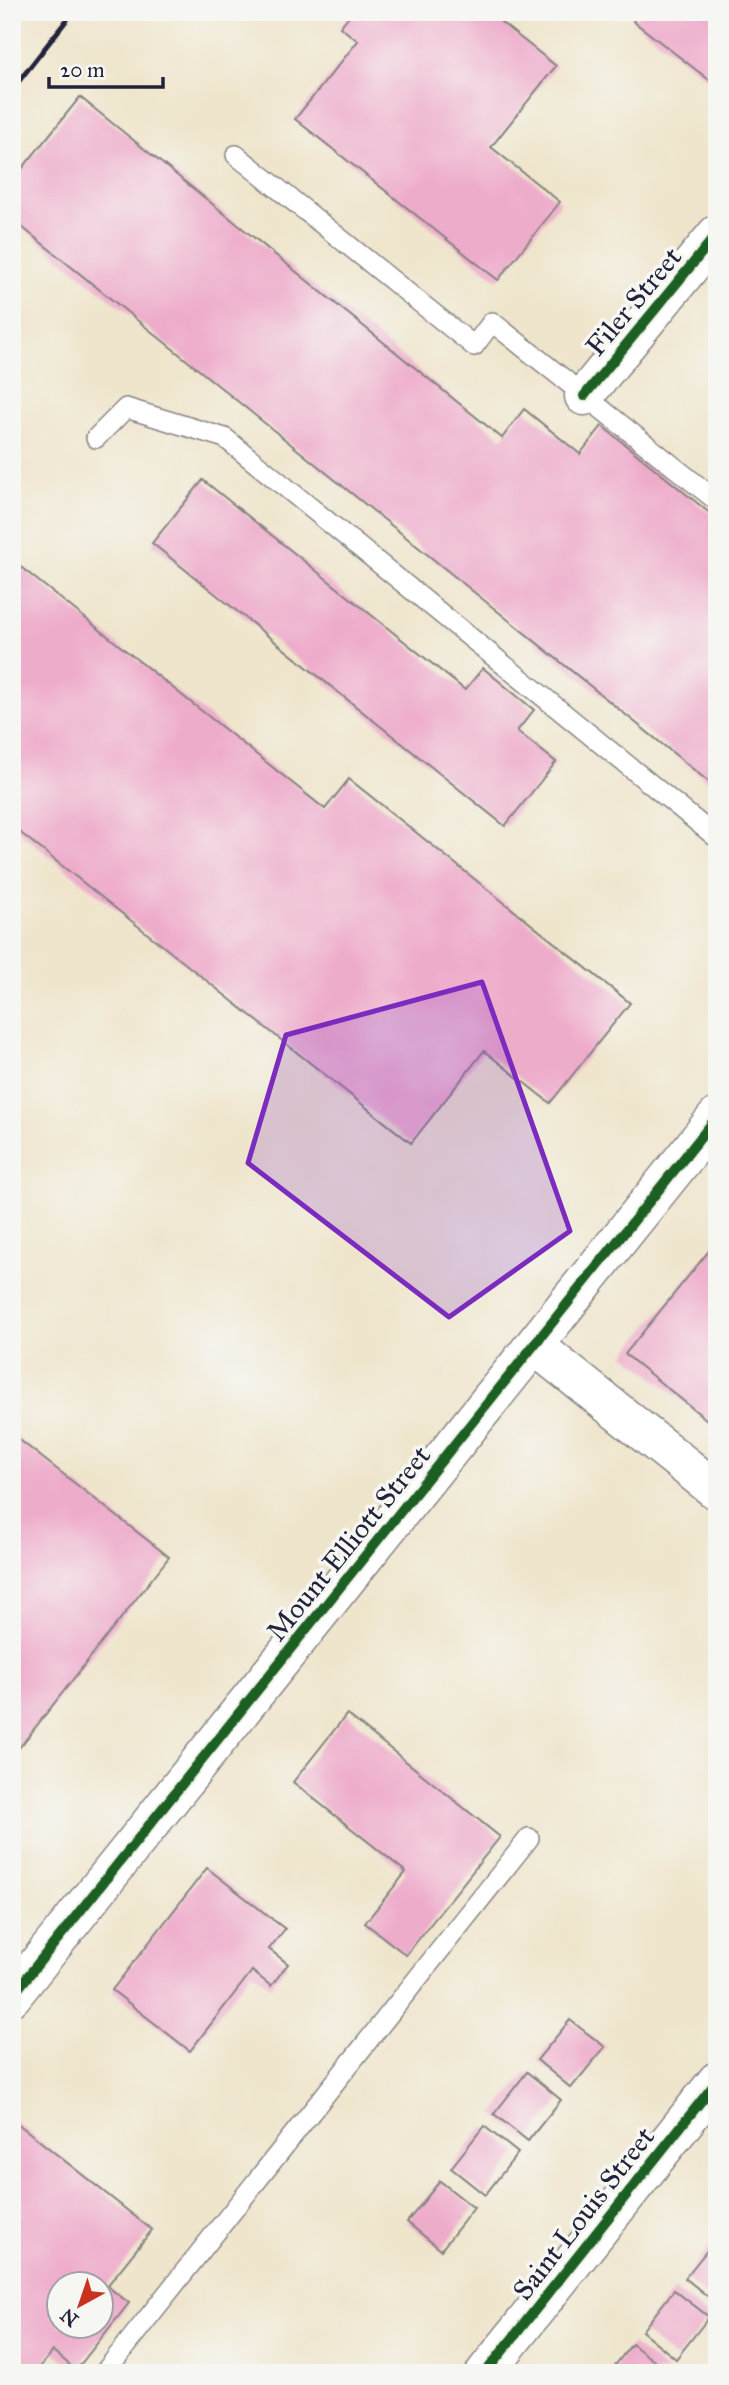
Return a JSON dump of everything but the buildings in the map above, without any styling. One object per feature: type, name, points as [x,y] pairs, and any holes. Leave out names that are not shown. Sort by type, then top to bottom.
[{"type":"street","name":"Filer Street","points":[[584,396],[717,234]]},
{"type":"street","name":"Mount Elliott Street","points":[[12,1996],[717,1117]]},
{"type":"street","points":[[535,1346],[717,1491]]},
{"type":"street","name":"Saint Louis Street","points":[[485,2373],[717,2081]]},
{"type":"lane","points":[[236,155],[474,346],[492,322],[717,501]]},
{"type":"lane","points":[[96,438],[126,408],[225,438],[717,838]]},
{"type":"lane","points":[[104,2373],[529,1838]]},
{"type":"highlighted area","points":[[482,982],[570,1231],[449,1317],[248,1163],[286,1035]]},
{"type":"railway","points":[[12,90],[73,12]]},
{"type":"cycle path","points":[[584,396],[717,234]]},
{"type":"cycle path","points":[[12,1996],[717,1117]]},
{"type":"cycle path","points":[[485,2373],[717,2081]]}]
